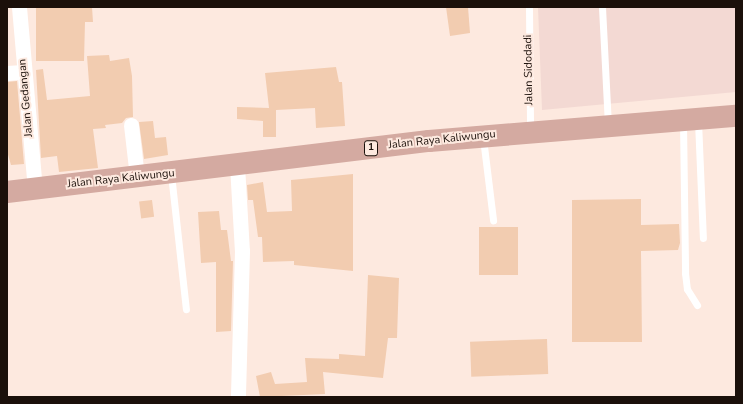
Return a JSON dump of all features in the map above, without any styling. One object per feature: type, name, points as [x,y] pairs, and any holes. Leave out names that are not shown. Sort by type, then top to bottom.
[{"type":"main road","name":"Jalan Raya Kaliwungu","points":[[7,192],[171,174],[482,136],[691,121],[736,116]]},
{"type":"street","name":"Jalan Gedangan","points":[[19,7],[23,72],[35,189]]},
{"type":"street","points":[[7,74],[23,72]]},
{"type":"street","points":[[131,125],[137,177]]},
{"type":"street","points":[[237,165],[242,251],[238,397]]},
{"type":"lane","name":"Jalan Sidodadi","points":[[528,7],[530,132]]},
{"type":"lane","points":[[602,7],[608,127]]},
{"type":"lane","points":[[691,121],[703,238]]},
{"type":"lane","points":[[691,121],[685,273],[687,289],[697,305]]},
{"type":"lane","points":[[482,136],[493,220]]},
{"type":"lane","points":[[171,174],[186,308]]},
{"type":"shaded area","points":[[538,7],[736,7],[736,92],[542,110]]},
{"type":"building","points":[[36,7],[92,7],[93,22],[85,22],[84,61],[36,61]]},
{"type":"building","points":[[446,7],[468,7],[470,33],[450,36]]},
{"type":"building","points":[[109,55],[110,61],[129,58],[132,76],[133,117],[126,118],[122,123],[105,125],[106,128],[93,129],[98,168],[59,172],[57,156],[41,158],[36,70],[43,69],[47,100],[90,96],[87,56]]},
{"type":"building","points":[[336,67],[339,82],[342,82],[345,126],[316,128],[315,108],[276,110],[276,137],[263,137],[263,121],[237,119],[237,107],[269,108],[265,73]]},
{"type":"building","points":[[17,81],[24,164],[11,165],[7,151],[7,82]]},
{"type":"building","points":[[153,121],[155,138],[166,137],[168,155],[144,159],[139,122]]},
{"type":"building","points":[[353,174],[353,271],[294,265],[294,261],[263,262],[262,237],[258,237],[253,200],[248,200],[247,185],[263,182],[267,212],[292,211],[291,180]]},
{"type":"building","points":[[641,199],[641,225],[679,224],[680,243],[678,250],[641,251],[642,342],[572,342],[572,200]]},
{"type":"building","points":[[152,200],[154,217],[141,218],[139,202]]},
{"type":"building","points":[[219,211],[221,230],[227,230],[231,261],[233,261],[231,331],[216,332],[216,262],[201,263],[198,212]]},
{"type":"building","points":[[479,227],[518,227],[518,275],[479,275]]},
{"type":"building","points":[[368,275],[399,278],[397,338],[388,338],[383,378],[323,372],[325,394],[260,397],[256,376],[271,372],[275,384],[307,382],[305,358],[339,359],[339,354],[365,356]]},
{"type":"building","points":[[547,339],[548,374],[471,377],[470,342]]}]
